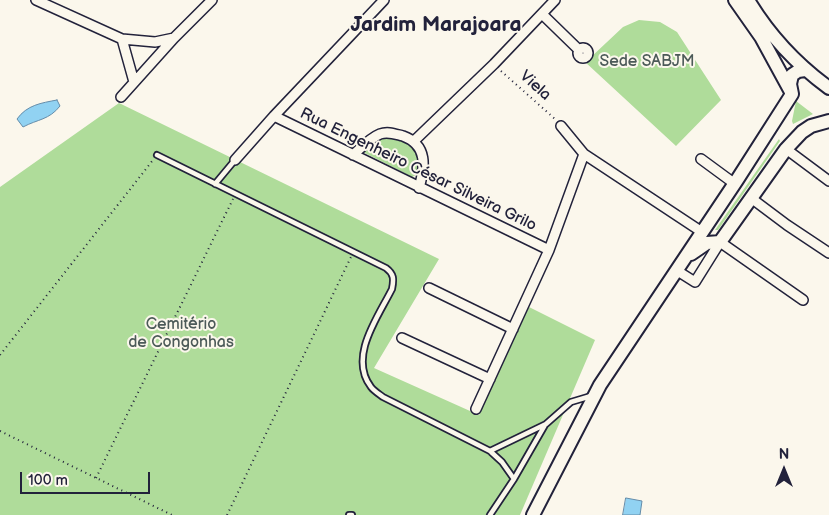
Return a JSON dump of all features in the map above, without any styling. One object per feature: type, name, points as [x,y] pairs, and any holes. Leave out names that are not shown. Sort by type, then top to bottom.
[{"type":"main road","points":[[735,0],[761,37],[792,94]]},
{"type":"main road","points":[[748,0],[770,33],[806,70],[829,88]]},
{"type":"main road","points":[[533,515],[595,395],[676,270],[735,184],[792,94],[790,84],[792,74],[806,70]]},
{"type":"main road","points":[[720,242],[786,149],[802,132],[811,126],[829,121]]},
{"type":"main road","points":[[711,219],[712,230],[720,242]]},
{"type":"main road","points":[[685,258],[707,243],[720,242]]},
{"type":"street","points":[[36,0],[122,39],[155,42],[174,38]]},
{"type":"street","points":[[121,97],[174,38],[212,0]]},
{"type":"street","points":[[236,160],[274,116],[384,0]]},
{"type":"street","points":[[414,141],[494,64],[555,0]]},
{"type":"street","points":[[542,14],[579,50],[578,54],[580,57],[589,57]]},
{"type":"street","points":[[122,39],[134,82]]},
{"type":"street","name":"Rua Engenheiro César Silveira Grilo","points":[[274,116],[549,250]]},
{"type":"street","points":[[561,126],[584,154],[702,232]]},
{"type":"street","points":[[353,155],[379,134],[394,133],[414,141],[422,155],[424,165],[419,188]]},
{"type":"street","points":[[786,149],[829,181]]},
{"type":"street","points":[[476,409],[549,250],[584,154]]},
{"type":"street","points":[[701,159],[735,184]]},
{"type":"street","points":[[751,198],[829,253]]},
{"type":"street","points":[[676,270],[695,282],[720,242],[803,300]]},
{"type":"street","points":[[429,288],[513,329]]},
{"type":"street","points":[[402,338],[490,379]]},
{"type":"lane","points":[[157,154],[386,268],[393,276],[392,289],[366,343],[363,355],[365,376],[372,388],[392,401],[490,451],[502,462],[514,479]]},
{"type":"lane","points":[[215,184],[236,160]]},
{"type":"lane","points":[[490,451],[546,424],[571,402],[595,395]]},
{"type":"lane","points":[[490,515],[514,479],[546,424]]},
{"type":"path","name":"Viela","points":[[494,64],[561,126]]},
{"type":"path","points":[[0,355],[157,154]]},
{"type":"path","points":[[96,478],[235,194]]},
{"type":"path","points":[[227,515],[353,253]]},
{"type":"path","points":[[0,430],[172,515]]},
{"type":"green space","name":"Sede SABJM","points":[[639,20],[660,22],[677,32],[721,100],[676,146],[584,61],[590,58],[623,27]]},
{"type":"green space","points":[[796,101],[813,114],[793,124],[792,121]]},
{"type":"green space","name":"Cemitério de Congonhas","points":[[119,103],[439,259],[374,368],[479,415],[529,307],[595,340],[520,515],[0,515],[0,187]]},
{"type":"green space","points":[[394,135],[416,148],[421,168],[418,174],[412,177],[363,152],[384,136]]},
{"type":"green space","points":[[779,139],[780,141],[718,230],[715,230]]},
{"type":"water","points":[[57,100],[60,106],[47,117],[23,127],[17,119],[30,108]]},
{"type":"water","points":[[626,498],[642,501],[640,515],[623,515]]},
{"type":"district","name":"Jardim Marajoara","points":[[436,26]]}]
